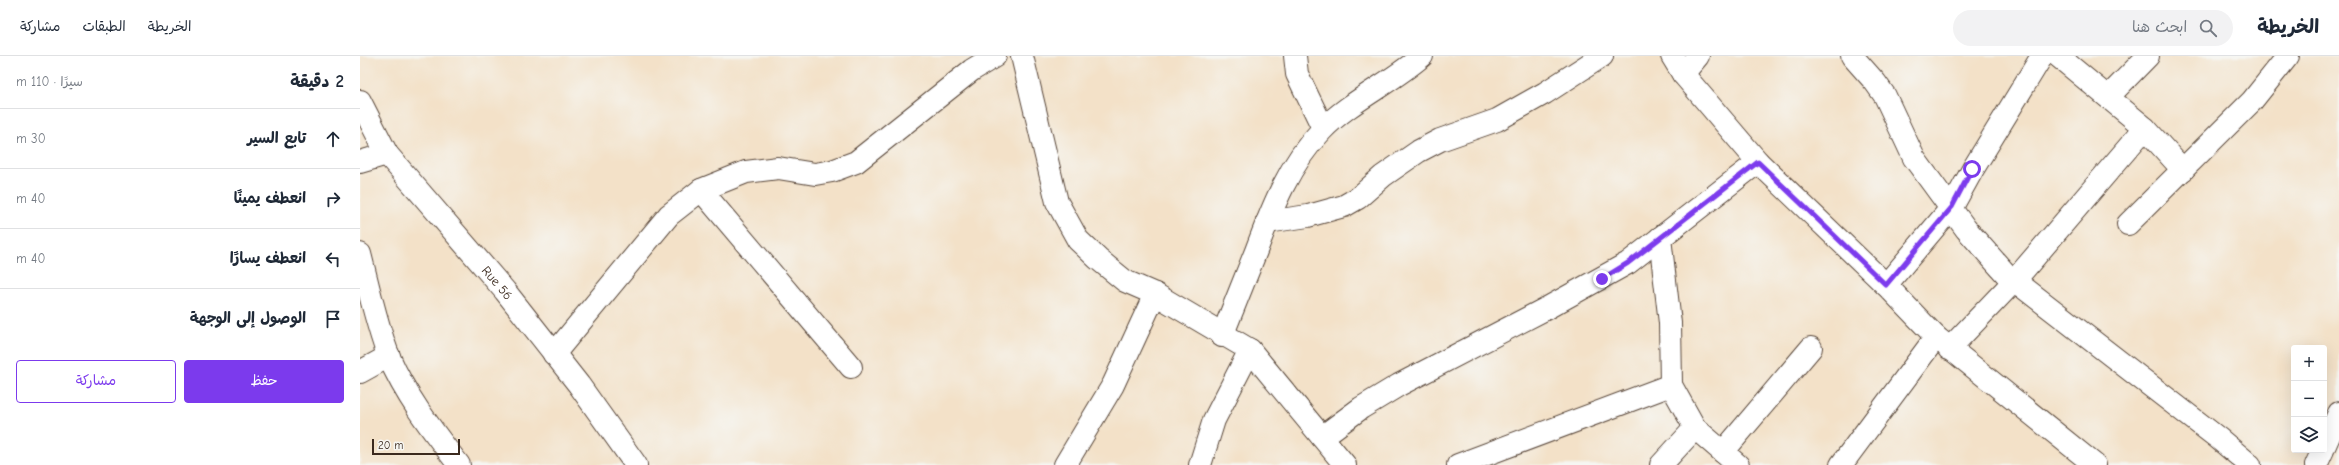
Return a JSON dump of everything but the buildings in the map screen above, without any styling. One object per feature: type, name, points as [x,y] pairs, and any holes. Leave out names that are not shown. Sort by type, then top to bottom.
[{"type":"street","points":[[554,354],[669,215],[701,190],[746,172],[778,168],[815,174],[844,168],[856,162],[972,70],[995,56]]},
{"type":"street","points":[[1022,56],[1057,202],[1066,221],[1078,240],[1107,267],[1125,281],[1155,294],[1222,336],[1250,350],[1346,465]]},
{"type":"street","points":[[1295,56],[1297,74],[1323,128]]},
{"type":"street","points":[[1222,336],[1267,222],[1287,177],[1303,150],[1323,128],[1341,114],[1394,79],[1422,56]]},
{"type":"street","points":[[1267,222],[1308,216],[1344,206],[1358,198],[1383,176],[1419,151],[1440,140],[1497,120],[1545,93],[1602,56]]},
{"type":"street","points":[[1672,56],[1683,74],[1758,162],[1886,285],[1943,343],[2095,465]]},
{"type":"street","points":[[1683,74],[1698,56]]},
{"type":"street","points":[[1852,56],[1879,86],[1914,158],[1952,207],[1966,229],[2006,274],[2218,438],[2250,465]]},
{"type":"street","points":[[1886,285],[1952,207],[1972,169],[2042,56]]},
{"type":"street","points":[[2058,56],[2145,128],[2183,170]]},
{"type":"street","points":[[2108,97],[2148,56]]},
{"type":"street","points":[[2128,224],[2217,134],[2252,101],[2288,56]]},
{"type":"street","name":"Rue 56","points":[[360,101],[386,154],[505,291],[554,354],[636,465]]},
{"type":"street","points":[[1840,465],[1943,343],[2015,280],[2145,128]]},
{"type":"street","points":[[360,162],[386,154]]},
{"type":"street","points":[[1322,437],[1361,408],[1399,385],[1602,279],[1628,263],[1758,162]]},
{"type":"street","points":[[701,190],[851,366]]},
{"type":"street","points":[[1660,238],[1670,323],[1671,385],[1695,428],[1731,458],[1811,348]]},
{"type":"street","points":[[361,262],[389,356],[410,397],[459,465]]},
{"type":"street","points":[[1065,465],[1113,385],[1155,294]]},
{"type":"street","points":[[1200,465],[1214,420],[1250,350]]},
{"type":"street","points":[[360,372],[389,356]]},
{"type":"street","points":[[1458,465],[1671,385]]},
{"type":"street","points":[[2327,440],[2339,413]]},
{"type":"street","points":[[1661,465],[1695,428]]},
{"type":"street","points":[[2316,465],[2321,453]]},
{"type":"route","points":[[1602,279],[1628,263],[1758,162],[1886,285],[1952,207],[1972,169]]}]
